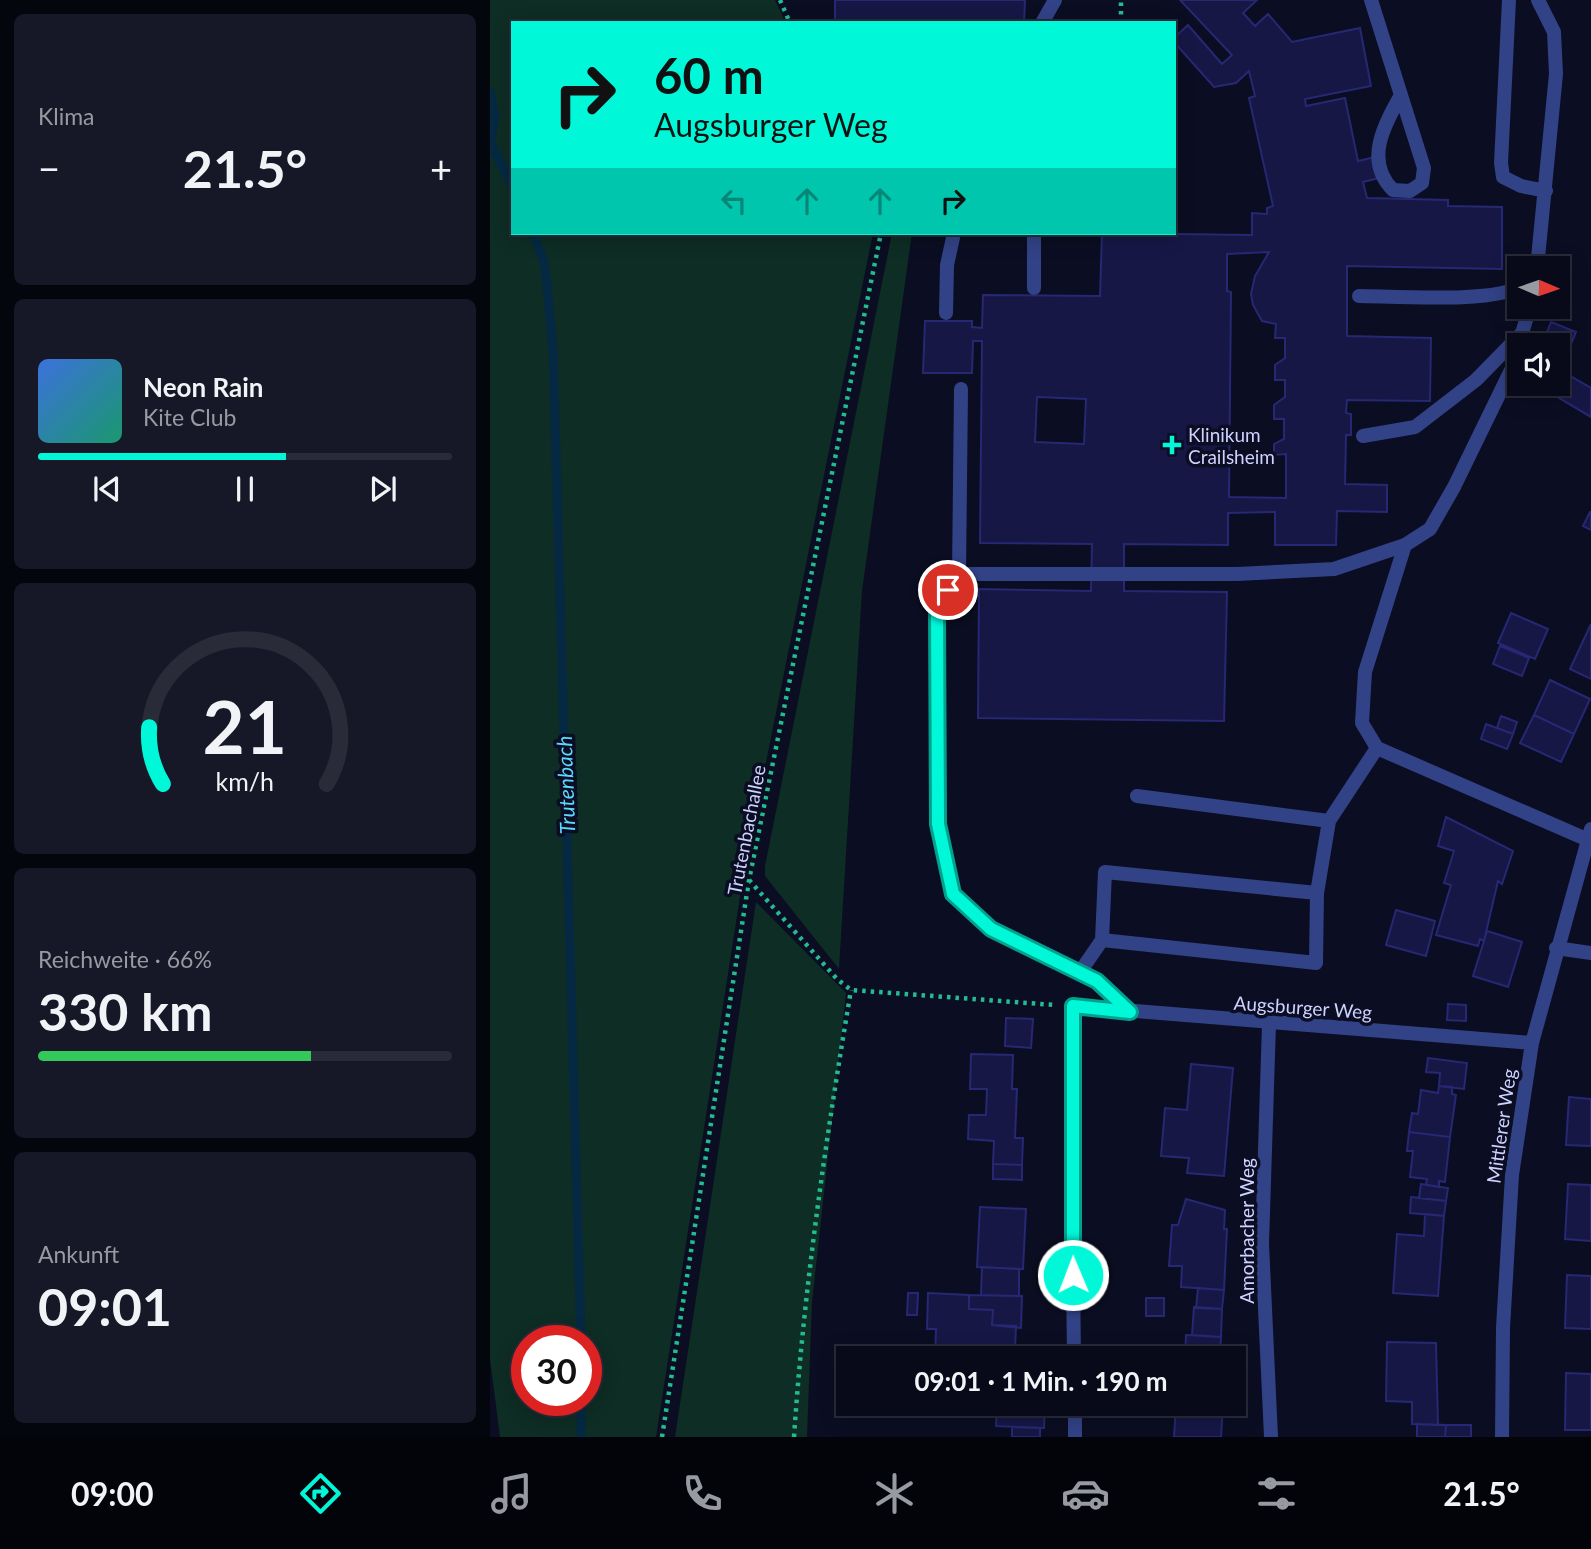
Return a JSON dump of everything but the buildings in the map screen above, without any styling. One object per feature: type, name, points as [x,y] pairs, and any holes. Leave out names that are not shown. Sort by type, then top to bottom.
[{"type":"street","points":[[1043,21],[1055,0]]},
{"type":"street","points":[[1371,0],[1385,39],[1424,168],[1422,183],[1410,191],[1393,190],[1382,179],[1377,159],[1381,134],[1401,95]]},
{"type":"street","points":[[1509,0],[1501,163],[1503,177],[1521,186],[1546,191]]},
{"type":"street","points":[[1537,256],[1556,74],[1554,33],[1538,0]]},
{"type":"street","points":[[946,313],[947,265],[954,235]]},
{"type":"street","points":[[1034,235],[1034,288]]},
{"type":"street","points":[[1359,296],[1482,297],[1507,292]]},
{"type":"street","points":[[959,574],[1237,574],[1334,569],[1405,545],[1430,529],[1454,486],[1512,368],[1526,319]]},
{"type":"street","points":[[1363,436],[1415,427],[1476,380],[1522,332]]},
{"type":"street","points":[[961,389],[959,574],[937,606],[938,824],[953,894],[991,929],[1097,981],[1130,1012]]},
{"type":"street","points":[[1405,545],[1365,672],[1362,723],[1377,748],[1588,834]]},
{"type":"street","points":[[1102,940],[1316,962],[1317,893],[1329,821],[1377,748]]},
{"type":"street","points":[[1138,796],[1329,821]]},
{"type":"street","name":"Mittlerer Weg","points":[[1502,1437],[1503,1328],[1512,1175],[1532,1043],[1588,834]]},
{"type":"street","points":[[1080,972],[1102,940],[1105,872],[1317,893]]},
{"type":"street","points":[[1556,948],[1591,953]]},
{"type":"street","points":[[1073,1006],[1071,1108],[1074,1346]]},
{"type":"street","name":"Augsburger Weg","points":[[1073,1006],[1269,1024],[1532,1043]]},
{"type":"street","name":"Amorbacher Weg","points":[[1269,1024],[1262,1244],[1270,1437]]},
{"type":"street","points":[[1075,1416],[1075,1437]]},
{"type":"path","points":[[780,0],[789,21]]},
{"type":"path","points":[[1121,0],[1121,21]]},
{"type":"path","name":"Trutenbachallee","points":[[662,1437],[749,880],[881,235]]},
{"type":"path","points":[[749,880],[837,979],[851,990],[1073,1006]]},
{"type":"path","points":[[794,1437],[800,1356],[834,1090],[851,990]]},
{"type":"green space","points":[[490,0],[775,0],[785,21],[511,21],[511,235],[873,235],[744,871],[656,1437],[500,1437],[490,1359]]},
{"type":"green space","points":[[892,235],[912,235],[862,591],[839,969],[765,876]]},
{"type":"green space","points":[[756,902],[846,993],[812,1302],[807,1437],[675,1437]]},
{"type":"waterway","name":"Trutenbach","points":[[490,92],[495,117],[490,142]]},
{"type":"waterway","name":"Trutenbach","points":[[490,142],[511,184]]},
{"type":"waterway","name":"Trutenbach","points":[[534,235],[545,265],[553,349],[581,1325]]},
{"type":"waterway","name":"Trutenbach","points":[[581,1416],[581,1437]]},
{"type":"place","name":"Klinikum Crailsheim","points":[[1172,445]]},
{"type":"route","points":[[948,590],[937,606],[938,824],[953,894],[991,929],[1097,981],[1130,1012],[1073,1006],[1073,1275]]}]
